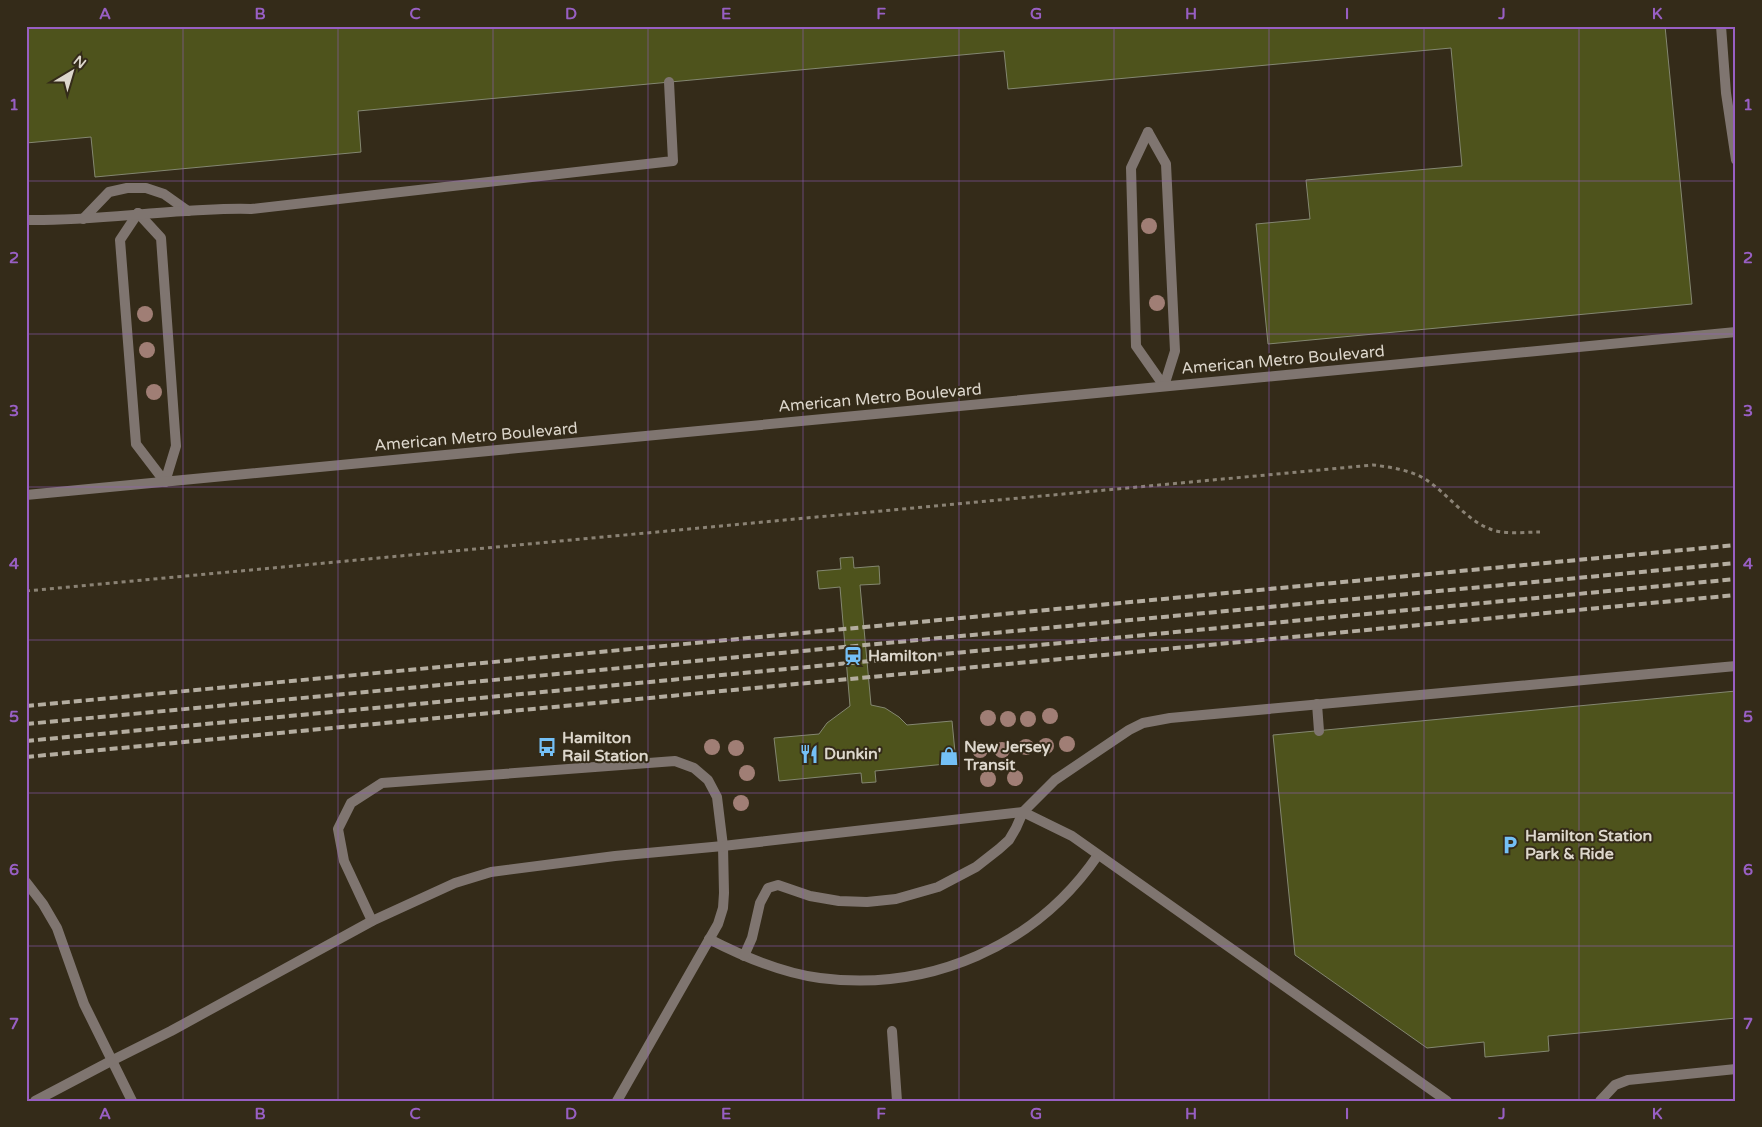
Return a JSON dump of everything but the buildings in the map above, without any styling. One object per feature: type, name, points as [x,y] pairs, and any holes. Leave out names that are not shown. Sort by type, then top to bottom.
[{"type":"street","points":[[1721,26],[1726,92],[1736,160]]},
{"type":"street","points":[[26,220],[83,219],[138,213],[234,208],[251,209],[673,161],[668,82]]},
{"type":"street","points":[[1148,132],[1166,164],[1175,351],[1164,386],[1136,346],[1131,168],[1148,132]]},
{"type":"street","points":[[83,219],[109,192],[127,188],[146,188],[164,194],[188,211]]},
{"type":"street","points":[[138,213],[120,240],[136,444],[165,482]]},
{"type":"street","points":[[138,213],[161,238],[176,446],[165,482]]},
{"type":"street","name":"American Metro Boulevard","points":[[26,495],[1736,332]]},
{"type":"street","points":[[744,956],[754,931],[760,903],[768,888],[778,886],[810,896],[853,902],[896,899],[924,892],[964,875],[988,859],[1009,840],[1023,812],[1055,780],[1143,723],[1170,718],[1736,666]]},
{"type":"street","points":[[1317,704],[1319,731]]},
{"type":"street","points":[[372,921],[344,861],[338,830],[351,803],[382,783],[675,761],[694,768],[708,780],[717,797],[723,846],[724,903],[718,924],[710,939],[616,1101]]},
{"type":"street","points":[[35,1101],[171,1031],[372,921],[455,883],[491,872],[615,856],[723,846],[1023,812],[1064,831],[1447,1101]]},
{"type":"street","points":[[710,939],[744,956],[782,970],[820,978],[879,980],[937,970],[974,957],[1025,929],[1070,891],[1098,855]]},
{"type":"street","points":[[26,882],[43,904],[57,928],[84,1004],[132,1101]]},
{"type":"street","points":[[892,1031],[897,1101]]},
{"type":"street","points":[[1600,1101],[1616,1085],[1628,1080],[1736,1069]]},
{"type":"path","points":[[26,590],[1373,465],[1398,469],[1424,478],[1477,522],[1490,529],[1504,532],[1540,532]]},
{"type":"railway","points":[[26,706],[1736,545]]},
{"type":"railway","points":[[26,724],[1736,563]]},
{"type":"railway","points":[[26,741],[1736,579]]},
{"type":"railway","points":[[26,757],[1736,595]]},
{"type":"place","name":"Hamilton","points":[[853,656]]},
{"type":"place","name":"Hamilton Rail Station","points":[[547,747]]},
{"type":"place","name":"Dunkin'","points":[[809,754]]},
{"type":"place","name":"New Jersey Transit","points":[[949,756]]},
{"type":"place","name":"Hamilton Station Park & Ride","points":[[1510,845]]}]
